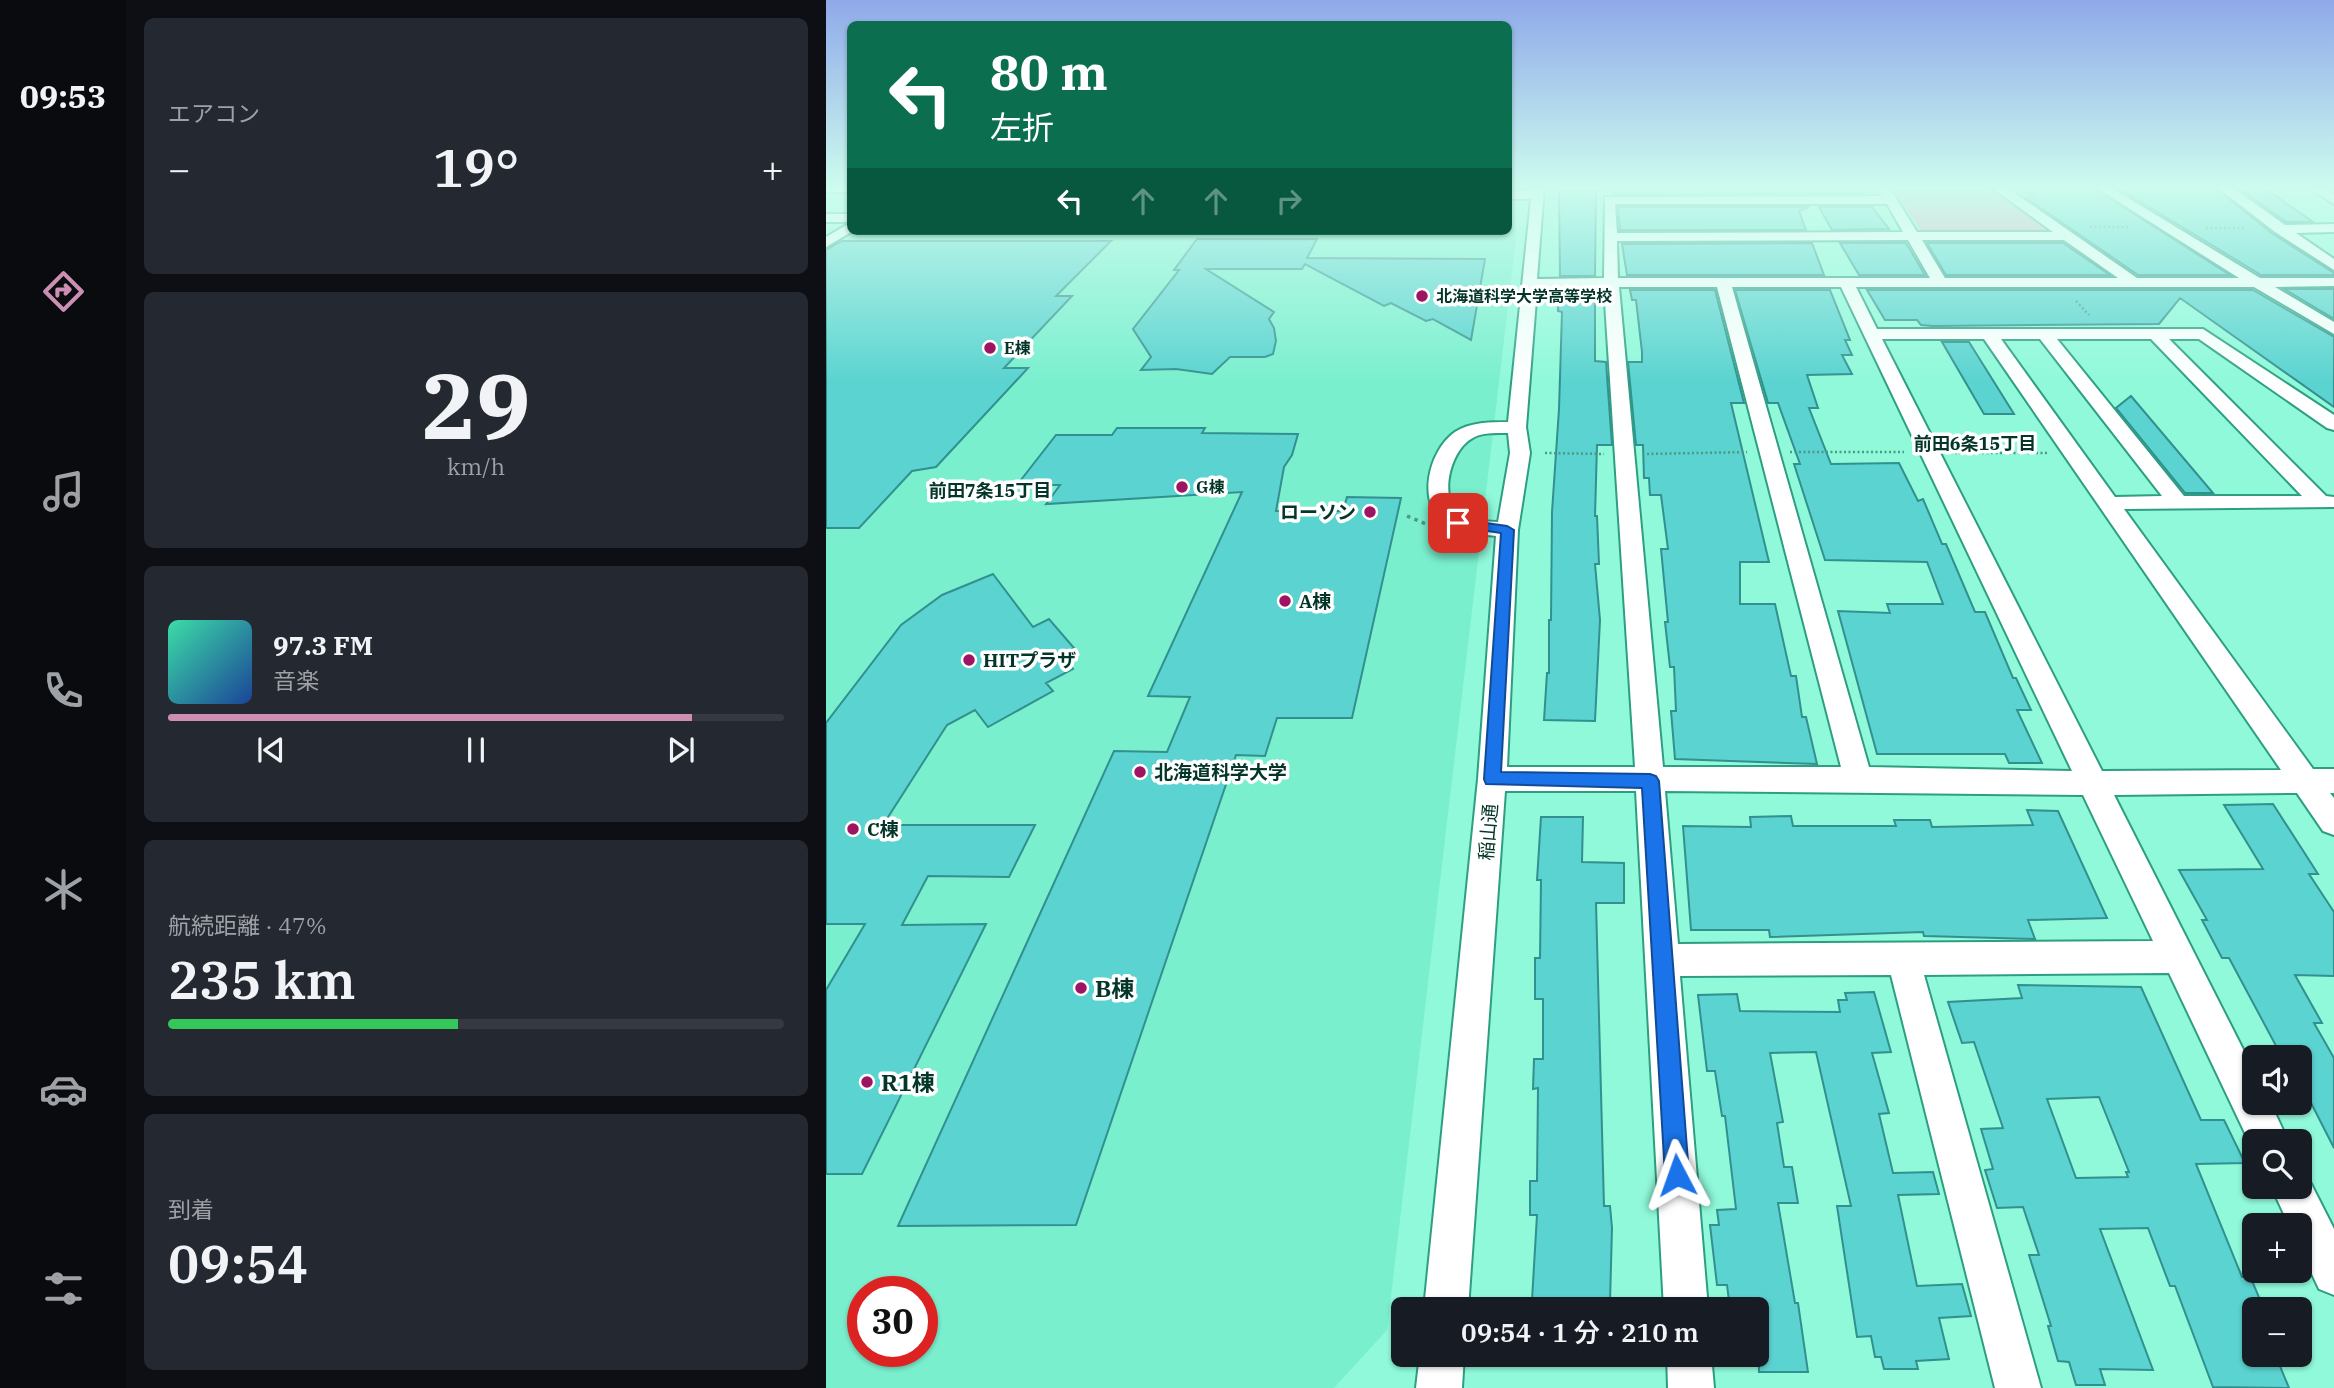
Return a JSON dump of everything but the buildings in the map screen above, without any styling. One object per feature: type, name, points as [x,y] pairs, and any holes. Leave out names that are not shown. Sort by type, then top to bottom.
[{"type":"street","name":"稲山通","points":[[1447,1297],[1492,779],[1507,530],[1520,453],[1517,427],[1532,252]]},
{"type":"street","points":[[1611,252],[1611,282],[1650,781],[1685,1297]]},
{"type":"street","points":[[1922,252],[1940,282]]},
{"type":"street","points":[[2090,252],[2132,281]]},
{"type":"street","points":[[2206,252],[2334,329]]},
{"type":"street","points":[[2313,252],[2334,266]]},
{"type":"street","points":[[1529,282],[2334,282]]},
{"type":"street","points":[[1723,282],[1858,779]]},
{"type":"street","points":[[1846,282],[2263,1129]]},
{"type":"street","points":[[1872,334],[2203,334],[2334,424]]},
{"type":"street","points":[[1989,334],[2334,822]]},
{"type":"street","points":[[2045,334],[2178,503]]},
{"type":"street","points":[[2155,334],[2327,502]]},
{"type":"street","points":[[1507,530],[1458,523],[1444,513],[1437,495],[1448,448],[1464,434],[1484,429],[1517,427]]},
{"type":"street","points":[[2109,503],[2327,502]]},
{"type":"street","points":[[1492,779],[1858,779],[2094,783],[2334,781]]},
{"type":"street","points":[[1662,960],[2179,957]]},
{"type":"street","points":[[1903,958],[2018,1388]]},
{"type":"street","points":[[2297,1199],[2334,1274]]},
{"type":"street","points":[[1439,1388],[1441,1367]]},
{"type":"street","points":[[1690,1367],[1691,1388]]},
{"type":"path","points":[[2072,297],[2106,334]]},
{"type":"path","points":[[1545,453],[1609,454]]},
{"type":"path","points":[[1642,454],[2073,453]]},
{"type":"shaded area","name":"北海道科学大学","points":[[826,252],[1514,252],[1387,1330],[1334,1388],[826,1388]]},
{"type":"place","name":"北海道科学大学高等学校","points":[[1422,296]]},
{"type":"place","name":"E棟","points":[[990,348]]},
{"type":"place","name":"G棟","points":[[1182,487]]},
{"type":"place","name":"ローソン","points":[[1370,512]]},
{"type":"place","name":"A棟","points":[[1285,601]]},
{"type":"place","name":"HITプラザ","points":[[969,660]]},
{"type":"place","name":"北海道科学大学","points":[[1140,772]]},
{"type":"place","name":"C棟","points":[[853,829]]},
{"type":"place","name":"B棟","points":[[1081,988]]},
{"type":"place","name":"R1棟","points":[[867,1082]]},
{"type":"district","name":"前田6条15丁目","points":[[1975,443]]},
{"type":"district","name":"前田7条15丁目","points":[[990,490]]},
{"type":"route","points":[[1458,523],[1507,530],[1492,779],[1650,781],[1677,1175]]}]
